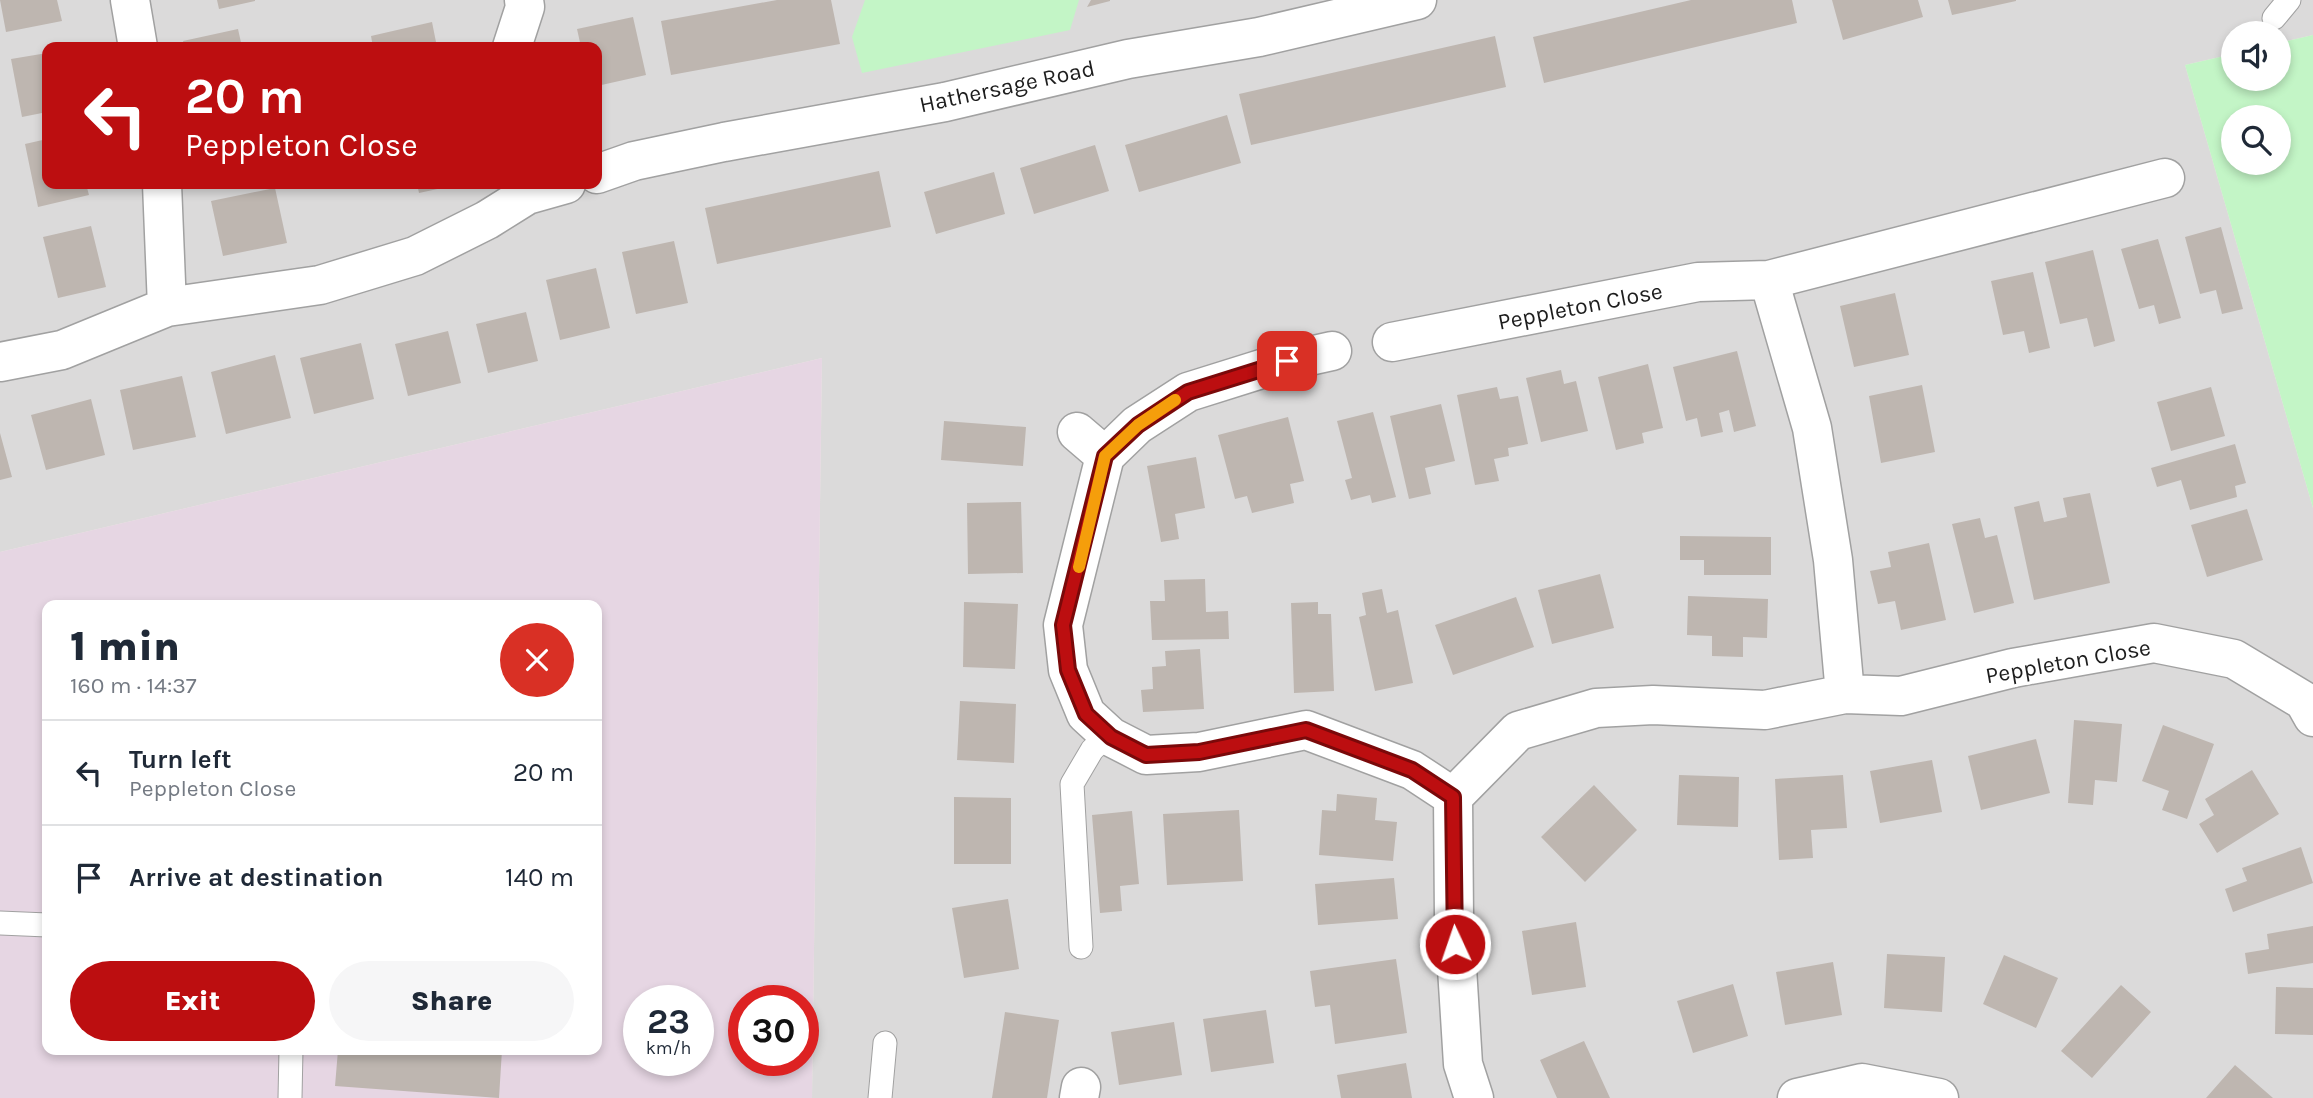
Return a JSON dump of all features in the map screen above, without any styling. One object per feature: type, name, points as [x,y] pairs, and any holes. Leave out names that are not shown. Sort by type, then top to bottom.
[{"type":"street","points":[[130,0],[137,42]]},
{"type":"street","points":[[514,42],[525,7],[524,0]]},
{"type":"street","name":"Hathersage Road","points":[[602,172],[634,161],[945,102],[1128,59],[1259,37],[1417,0]]},
{"type":"street","name":"Peppleton Close","points":[[1392,342],[1698,282],[1769,279],[2165,178]]},
{"type":"street","points":[[162,189],[167,307]]},
{"type":"street","points":[[0,362],[62,350],[167,307],[320,285],[415,256],[487,220],[525,189]]},
{"type":"street","points":[[1769,279],[1812,428],[1833,561],[1845,694]]},
{"type":"street","points":[[1332,351],[1287,361],[1188,392],[1138,425],[1091,444],[1063,625],[1068,670],[1086,714],[1108,734],[1146,755],[1199,752],[1306,730],[1412,770],[1453,797],[1454,920],[1463,1064],[1474,1098]]},
{"type":"street","name":"Peppleton Close","points":[[1453,797],[1518,731],[1596,708],[1653,705],[1765,710],[1845,694],[1901,696],[2013,668],[2154,643],[2234,659],[2304,701],[2313,717]]},
{"type":"street","points":[[1797,1098],[1862,1083],[1939,1098]]},
{"type":"lane","points":[[2274,18],[2289,0]]},
{"type":"lane","points":[[1081,947],[1072,784],[1092,750],[1108,734]]},
{"type":"lane","points":[[0,923],[42,925]]},
{"type":"lane","points":[[880,1098],[885,1043]]},
{"type":"lane","points":[[290,1098],[291,1055]]},
{"type":"shaded area","points":[[0,0],[2313,0],[2313,35],[2291,40],[2291,21],[2221,21],[2221,57],[2185,65],[2313,508],[2313,1098],[812,1098],[812,1076],[819,1076],[819,985],[814,985],[822,358],[0,552]]},
{"type":"shaded area","points":[[822,358],[814,985],[728,985],[728,1076],[812,1076],[812,1098],[0,1098],[0,552]]},
{"type":"green space","points":[[865,0],[1079,0],[1070,30],[862,73],[852,37]]},
{"type":"green space","points":[[2313,35],[2313,508],[2185,65],[2221,57],[2221,91],[2291,91],[2291,40]]},
{"type":"building","points":[[0,0],[57,0],[62,21],[6,32]]},
{"type":"building","points":[[217,0],[255,0],[255,1],[219,9]]},
{"type":"building","points":[[777,0],[831,0],[840,44],[671,75],[661,21]]},
{"type":"building","points":[[1091,0],[1110,0],[1110,1],[1087,7]]},
{"type":"building","points":[[1691,0],[1792,0],[1797,23],[1544,83],[1533,37]]},
{"type":"building","points":[[1832,0],[1918,0],[1923,17],[1843,40]]},
{"type":"building","points":[[1948,0],[2016,0],[2016,1],[1952,15]]},
{"type":"building","points":[[633,17],[646,75],[602,85],[602,42],[580,42],[577,29]]},
{"type":"building","points":[[432,22],[436,42],[372,42],[371,36]]},
{"type":"building","points":[[238,29],[241,42],[183,42]]},
{"type":"building","points":[[1495,36],[1506,87],[1251,145],[1239,94]]},
{"type":"building","points":[[42,54],[42,113],[22,117],[11,59]]},
{"type":"building","points":[[1227,115],[1241,163],[1139,192],[1125,145]]},
{"type":"building","points":[[42,140],[42,189],[87,189],[89,195],[38,207],[25,144]]},
{"type":"building","points":[[1095,145],[1109,191],[1034,214],[1020,168]]},
{"type":"building","points":[[879,171],[891,227],[717,264],[705,208]]},
{"type":"building","points":[[994,172],[1005,214],[936,234],[924,192]]},
{"type":"building","points":[[275,189],[287,243],[223,256],[211,201]]},
{"type":"building","points":[[418,189],[438,189],[419,193]]},
{"type":"building","points":[[91,226],[106,287],[58,298],[43,237]]},
{"type":"building","points":[[2221,227],[2243,309],[2222,314],[2216,290],[2200,294],[2185,237]]},
{"type":"building","points":[[2158,239],[2181,318],[2159,324],[2154,305],[2139,309],[2121,249]]},
{"type":"building","points":[[674,241],[688,303],[636,314],[622,252]]},
{"type":"building","points":[[2093,250],[2115,341],[2094,347],[2087,318],[2060,324],[2045,262]]},
{"type":"building","points":[[596,268],[610,328],[560,340],[546,280]]},
{"type":"building","points":[[2033,272],[2050,348],[2029,353],[2024,331],[2003,335],[1991,281]]},
{"type":"building","points":[[1895,293],[1909,355],[1854,367],[1840,306]]},
{"type":"building","points":[[526,312],[538,361],[488,373],[476,324]]},
{"type":"building","points":[[448,331],[461,383],[408,396],[395,344]]},
{"type":"building","points":[[361,343],[374,399],[314,414],[300,358]]},
{"type":"building","points":[[1737,351],[1756,426],[1734,432],[1729,410],[1719,413],[1723,432],[1701,437],[1697,418],[1686,421],[1673,367]]},
{"type":"building","points":[[275,355],[291,418],[226,434],[211,372]]},
{"type":"building","points":[[1648,364],[1663,428],[1642,433],[1644,443],[1616,450],[1598,377]]},
{"type":"building","points":[[1561,370],[1564,384],[1576,381],[1588,431],[1541,442],[1526,378]]},
{"type":"building","points":[[182,376],[196,437],[133,450],[120,390]]},
{"type":"building","points":[[1922,385],[1935,452],[1881,463],[1869,396]]},
{"type":"building","points":[[1497,387],[1500,399],[1518,396],[1528,444],[1508,448],[1509,456],[1494,459],[1499,481],[1475,485],[1457,395]]},
{"type":"building","points":[[2211,387],[2225,436],[2171,451],[2157,402]]},
{"type":"building","points":[[91,399],[105,455],[46,470],[31,415]]},
{"type":"building","points":[[1441,404],[1455,461],[1425,468],[1431,494],[1409,499],[1390,416]]},
{"type":"building","points":[[1373,412],[1396,497],[1372,503],[1370,495],[1351,500],[1345,480],[1352,478],[1337,421]]},
{"type":"building","points":[[1288,417],[1304,481],[1290,484],[1294,503],[1252,513],[1247,496],[1235,499],[1218,435]]},
{"type":"building","points":[[944,421],[1026,427],[1023,466],[941,460]]},
{"type":"building","points":[[0,433],[12,477],[0,480]]},
{"type":"building","points":[[2235,444],[2246,483],[2235,486],[2237,497],[2190,510],[2181,480],[2157,487],[2151,468]]},
{"type":"building","points":[[1196,457],[1205,508],[1175,514],[1179,539],[1161,542],[1147,466]]},
{"type":"building","points":[[2090,493],[2110,583],[2034,600],[2014,507],[2039,501],[2044,522],[2067,517],[2063,498]]},
{"type":"building","points":[[1021,502],[1023,573],[968,574],[967,503]]},
{"type":"building","points":[[2247,509],[2263,560],[2207,577],[2191,525]]},
{"type":"building","points":[[1980,518],[1985,538],[1997,535],[2014,603],[1974,613],[1952,524]]},
{"type":"building","points":[[1680,536],[1771,537],[1771,575],[1704,575],[1704,560],[1680,560]]},
{"type":"building","points":[[1929,543],[1946,620],[1901,630],[1895,601],[1878,604],[1870,571],[1891,567],[1888,552]]},
{"type":"building","points":[[1600,574],[1614,628],[1552,644],[1538,590]]},
{"type":"building","points":[[1205,579],[1206,612],[1228,611],[1229,639],[1152,640],[1150,601],[1165,601],[1164,580]]},
{"type":"building","points":[[1382,589],[1387,613],[1398,610],[1413,683],[1375,691],[1359,617],[1366,615],[1362,593]]},
{"type":"building","points":[[1688,596],[1768,599],[1767,638],[1743,637],[1743,657],[1712,656],[1712,636],[1687,635]]},
{"type":"building","points":[[1516,597],[1534,647],[1453,675],[1435,625]]},
{"type":"building","points":[[964,602],[1018,604],[1015,669],[963,667]]},
{"type":"building","points":[[1318,602],[1318,614],[1331,614],[1334,691],[1294,693],[1291,603]]},
{"type":"building","points":[[1200,649],[1204,709],[1143,712],[1141,690],[1153,689],[1152,667],[1166,666],[1165,651]]},
{"type":"building","points":[[960,701],[1016,704],[1014,763],[957,760]]},
{"type":"building","points":[[2074,720],[2122,724],[2117,782],[2095,780],[2093,805],[2068,803]]},
{"type":"building","points":[[2163,725],[2214,744],[2187,819],[2162,810],[2169,791],[2142,781]]},
{"type":"building","points":[[2036,739],[2050,793],[1981,810],[1968,756]]},
{"type":"building","points":[[1932,760],[1942,812],[1880,823],[1870,771]]},
{"type":"building","points":[[2252,770],[2279,814],[2217,853],[2199,824],[2214,815],[2205,799]]},
{"type":"building","points":[[1679,775],[1739,777],[1738,827],[1677,825]]},
{"type":"building","points":[[1843,775],[1847,828],[1811,830],[1813,858],[1779,860],[1775,779]]},
{"type":"building","points":[[1594,785],[1637,830],[1585,882],[1541,837]]},
{"type":"building","points":[[1337,794],[1377,798],[1375,820],[1397,822],[1393,861],[1319,855],[1322,810],[1336,811]]},
{"type":"building","points":[[954,797],[1011,798],[1011,864],[954,864]]},
{"type":"building","points":[[1239,810],[1243,881],[1167,885],[1163,814]]},
{"type":"building","points":[[1132,811],[1139,884],[1120,886],[1122,911],[1100,913],[1092,815]]},
{"type":"building","points":[[2301,847],[2313,883],[2233,912],[2225,889],[2247,881],[2242,868]]},
{"type":"building","points":[[1394,878],[1398,919],[1318,925],[1315,884]]},
{"type":"building","points":[[1008,899],[1019,969],[964,978],[952,908]]},
{"type":"building","points":[[1576,922],[1586,987],[1532,995],[1522,931]]},
{"type":"building","points":[[2313,926],[2313,963],[2248,974],[2245,953],[2269,949],[2267,934]]},
{"type":"building","points":[[1887,954],[1945,957],[1942,1012],[1884,1008]]},
{"type":"building","points":[[2004,955],[2058,978],[2036,1028],[1983,1004]]},
{"type":"building","points":[[1396,959],[1407,1033],[1335,1044],[1330,1005],[1315,1007],[1310,971]]},
{"type":"building","points":[[1833,962],[1842,1015],[1785,1025],[1776,972]]},
{"type":"building","points":[[1733,984],[1748,1036],[1693,1053],[1677,1001]]},
{"type":"building","points":[[2121,985],[2151,1012],[2092,1078],[2061,1051]]},
{"type":"building","points":[[2276,987],[2313,988],[2313,1035],[2275,1034]]},
{"type":"building","points":[[1266,1010],[1274,1063],[1211,1072],[1203,1019]]},
{"type":"building","points":[[1005,1012],[1059,1020],[1047,1098],[992,1098]]},
{"type":"building","points":[[1174,1022],[1182,1075],[1119,1085],[1111,1032]]},
{"type":"building","points":[[1584,1041],[1610,1098],[1557,1098],[1540,1060]]},
{"type":"building","points":[[338,1055],[502,1055],[499,1098],[335,1086]]},
{"type":"building","points":[[1406,1063],[1412,1098],[1341,1098],[1337,1075]]},
{"type":"building","points":[[2235,1065],[2273,1098],[2206,1098]]},
{"type":"slow traffic","points":[[1079,567],[1105,456],[1138,425],[1175,400]]},
{"type":"route","points":[[1287,361],[1188,392],[1138,425],[1105,456],[1063,625],[1068,670],[1086,714],[1111,737],[1146,755],[1199,752],[1306,730],[1412,770],[1453,797],[1455,944]]}]
